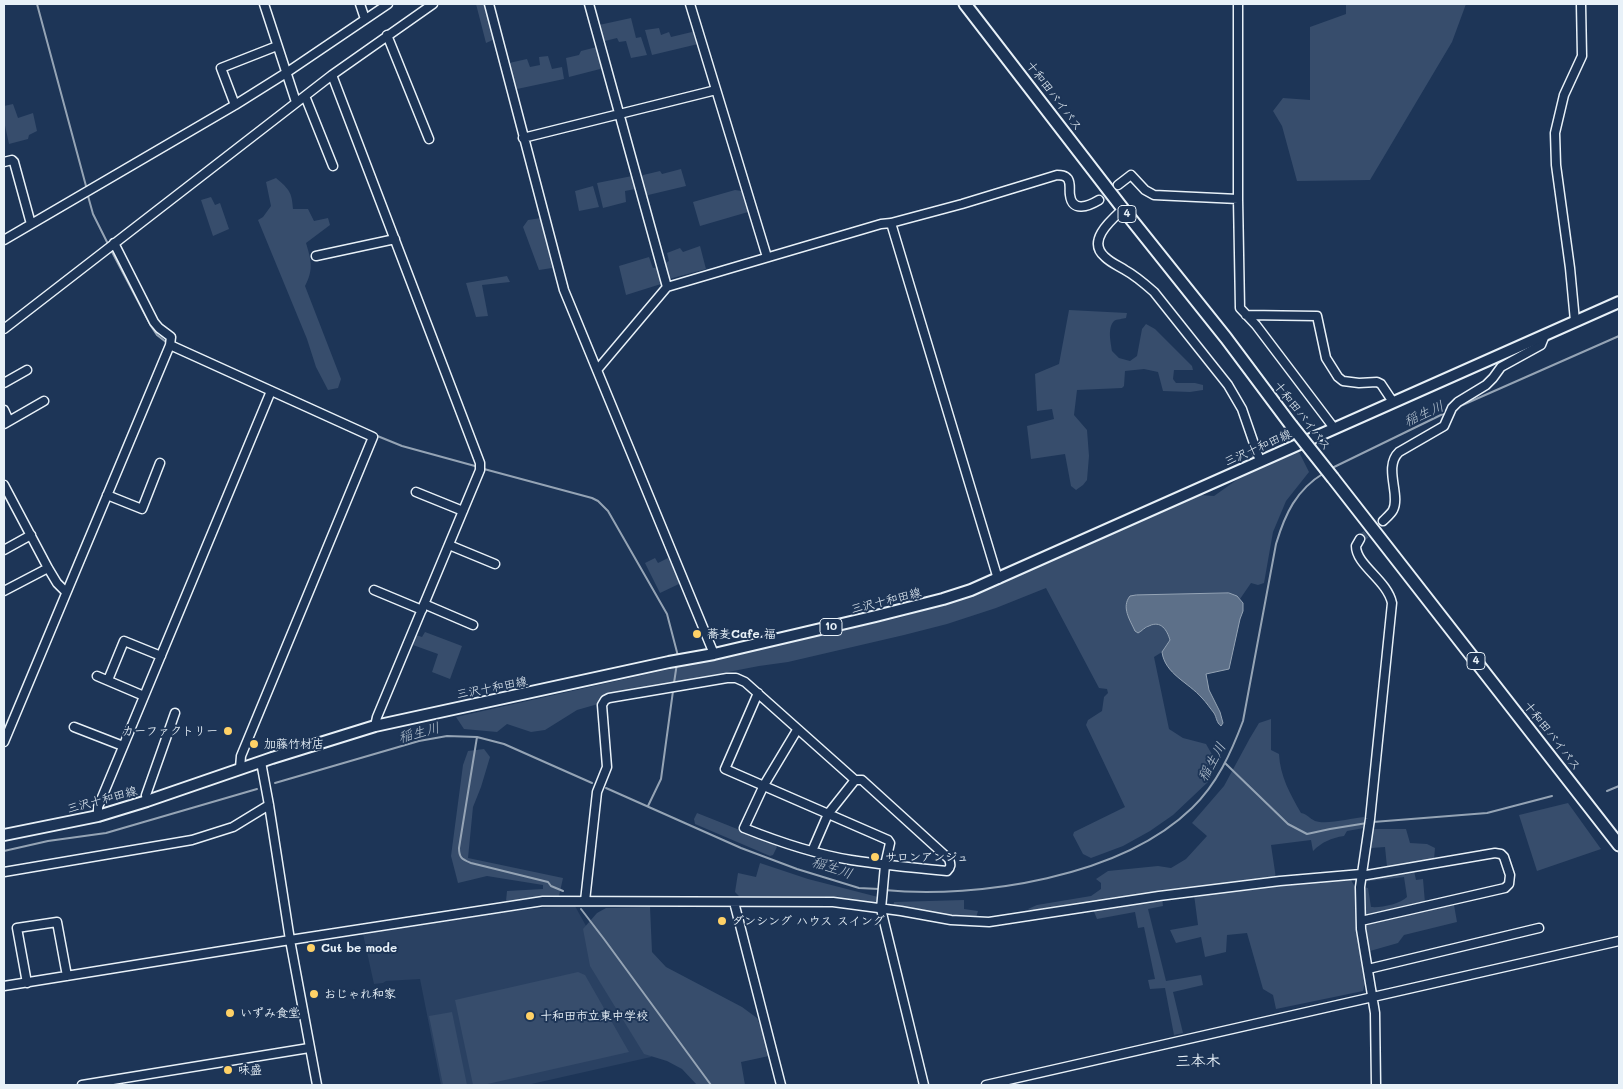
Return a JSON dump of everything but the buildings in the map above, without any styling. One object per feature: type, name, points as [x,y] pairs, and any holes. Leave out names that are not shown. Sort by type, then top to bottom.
[{"type":"highway","name":"十和田バイパス","points":[[965,4],[1123,209],[1198,302],[1290,425],[1619,845]]},
{"type":"main road","name":"三沢十和田線","points":[[4,835],[98,816],[240,768],[375,726],[669,662],[714,654],[934,602],[971,590],[1619,302]]},
{"type":"street","points":[[264,4],[296,102]]},
{"type":"street","points":[[360,4],[365,19]]},
{"type":"street","points":[[4,240],[234,105],[286,73],[388,4]]},
{"type":"street","points":[[4,329],[296,102],[387,35],[433,4]]},
{"type":"street","points":[[489,4],[564,290],[714,654]]},
{"type":"street","points":[[589,4],[667,286]]},
{"type":"street","points":[[690,4],[767,257]]},
{"type":"street","points":[[1238,4],[1240,308],[1334,428]]},
{"type":"street","points":[[1575,321],[1556,165],[1556,133],[1564,95],[1582,56],[1581,4]]},
{"type":"street","points":[[387,35],[429,139]]},
{"type":"street","points":[[234,105],[221,68],[277,46]]},
{"type":"street","points":[[332,75],[480,463],[480,470],[377,717],[375,726]]},
{"type":"street","points":[[524,138],[716,90]]},
{"type":"street","points":[[305,96],[333,166]]},
{"type":"street","points":[[4,162],[12,160],[14,162],[31,224]]},
{"type":"street","points":[[597,370],[667,286],[880,224],[891,223],[962,204],[1057,175],[1068,179],[1070,198],[1078,206],[1084,208],[1099,200]]},
{"type":"street","points":[[1118,185],[1131,175],[1145,190],[1154,195],[1238,199]]},
{"type":"street","points":[[1123,209],[1106,225],[1100,234],[1098,241],[1102,254],[1141,280],[1154,292],[1228,385],[1242,409],[1260,461]]},
{"type":"street","points":[[891,223],[998,579]]},
{"type":"street","points":[[316,256],[396,239]]},
{"type":"street","points":[[4,742],[170,345],[171,337],[154,322],[114,243]]},
{"type":"street","points":[[1246,315],[1317,316],[1326,358],[1338,377],[1343,381],[1360,383],[1378,382],[1393,402]]},
{"type":"street","points":[[1382,521],[1393,509],[1394,505],[1392,481],[1395,455],[1444,426],[1451,411],[1462,399],[1486,385],[1501,367],[1541,345],[1545,335]]},
{"type":"street","points":[[170,345],[374,437],[248,738],[241,756],[240,768]]},
{"type":"street","points":[[4,383],[27,370]]},
{"type":"street","points":[[98,816],[98,807],[271,391]]},
{"type":"street","points":[[4,410],[6,422],[44,401]]},
{"type":"street","points":[[107,495],[142,509],[160,463]]},
{"type":"street","points":[[4,485],[48,568],[57,583],[66,592]]},
{"type":"street","points":[[416,492],[463,511]]},
{"type":"street","points":[[4,550],[31,535]]},
{"type":"street","points":[[1360,539],[1356,546],[1359,558],[1386,588],[1392,602],[1373,792],[1361,875],[1361,921],[1375,1013],[1376,1085]]},
{"type":"street","points":[[449,545],[495,564]]},
{"type":"street","points":[[4,591],[48,568]]},
{"type":"street","points":[[374,590],[473,624]]},
{"type":"street","points":[[108,680],[124,641],[160,656]]},
{"type":"street","points":[[97,676],[144,696]]},
{"type":"street","points":[[585,901],[597,792],[607,767],[602,705],[605,700],[727,678],[736,678],[745,682],[854,780],[862,780],[949,859],[950,868],[947,871],[850,860],[771,839],[744,828],[764,785],[797,730]]},
{"type":"street","points":[[758,693],[726,769],[888,840],[890,843],[880,909],[924,1085]]},
{"type":"street","points":[[147,801],[146,795],[175,714]]},
{"type":"street","points":[[74,727],[123,746]]},
{"type":"street","points":[[260,762],[317,1085]]},
{"type":"street","points":[[812,851],[828,814],[854,780]]},
{"type":"street","points":[[4,872],[192,840],[233,827],[269,805]]},
{"type":"street","points":[[4,986],[527,903],[585,901],[833,902],[951,920],[989,922],[1159,896],[1280,881],[1361,875],[1495,853],[1501,854],[1504,857],[1510,880],[1505,888],[1361,921]]},
{"type":"street","points":[[734,902],[781,1085]]},
{"type":"street","points":[[27,983],[16,928],[57,922],[67,976]]},
{"type":"street","points":[[1368,969],[1539,928]]},
{"type":"street","points":[[986,1085],[1619,941]]},
{"type":"street","points":[[82,1085],[309,1048]]},
{"type":"shaded area","points":[[476,4],[485,4],[495,39],[486,43]]},
{"type":"shaded area","points":[[1346,4],[1466,4],[1452,42],[1370,180],[1297,181],[1282,126],[1273,111],[1283,98],[1310,100],[1310,27],[1346,14]]},
{"type":"shaded area","points":[[631,18],[636,38],[641,37],[647,55],[631,58],[626,41],[619,42],[617,38],[605,41],[599,25]]},
{"type":"shaded area","points":[[659,28],[661,35],[669,32],[671,37],[696,31],[698,44],[652,55],[645,30]]},
{"type":"shaded area","points":[[597,47],[604,68],[569,77],[566,58],[579,55],[581,51]]},
{"type":"shaded area","points":[[548,56],[552,69],[562,67],[564,79],[517,89],[509,63],[527,59],[530,67],[540,65],[539,57]]},
{"type":"shaded area","points":[[13,104],[18,118],[33,113],[37,131],[29,135],[28,139],[9,144],[4,121],[4,106]]},
{"type":"shaded area","points":[[681,169],[686,186],[644,196],[639,176],[660,171],[662,174]]},
{"type":"shaded area","points":[[632,176],[635,189],[625,191],[626,202],[603,208],[597,183]]},
{"type":"shaded area","points":[[276,178],[289,191],[293,209],[308,209],[314,221],[328,218],[330,225],[306,243],[311,264],[310,274],[305,286],[341,379],[338,388],[328,390],[316,367],[307,339],[258,220],[263,217],[271,206],[266,182]]},
{"type":"shaded area","points":[[593,186],[599,207],[579,211],[575,191]]},
{"type":"shaded area","points":[[735,190],[742,191],[748,212],[700,226],[693,202]]},
{"type":"shaded area","points":[[211,197],[215,205],[220,203],[229,229],[213,236],[201,200]]},
{"type":"shaded area","points":[[541,218],[552,268],[539,270],[523,227],[528,220]]},
{"type":"shaded area","points":[[700,246],[706,269],[669,279],[665,263],[669,261],[667,253],[680,248],[683,252]]},
{"type":"shaded area","points":[[649,257],[653,268],[658,267],[661,284],[626,295],[619,266]]},
{"type":"shaded area","points":[[507,276],[510,282],[482,285],[488,316],[476,317],[466,283]]},
{"type":"shaded area","points":[[1069,310],[1127,313],[1126,318],[1114,321],[1111,328],[1112,351],[1119,358],[1130,361],[1137,356],[1142,329],[1146,324],[1155,329],[1192,366],[1193,370],[1174,370],[1173,379],[1176,383],[1203,385],[1203,390],[1190,392],[1163,391],[1158,372],[1144,369],[1125,371],[1124,386],[1122,388],[1077,390],[1074,415],[1087,430],[1089,456],[1087,480],[1076,490],[1071,486],[1065,454],[1031,459],[1027,426],[1054,419],[1052,409],[1037,411],[1035,374],[1059,364]]},
{"type":"shaded area","points":[[1299,452],[1309,472],[1286,501],[1273,532],[1264,583],[1258,585],[1251,583],[1240,599],[1229,593],[1130,596],[1142,631],[1156,624],[1165,629],[1170,639],[1162,652],[1154,657],[1169,729],[1183,738],[1206,744],[1214,758],[1213,770],[1209,781],[1173,815],[1123,846],[1091,858],[1083,854],[1073,835],[1074,832],[1125,807],[1086,725],[1088,720],[1102,711],[1104,697],[1108,693],[1107,689],[1099,688],[1046,588],[996,608],[947,624],[904,635],[788,662],[604,696],[598,704],[577,710],[545,730],[531,732],[507,724],[497,732],[464,729],[456,717],[902,617],[979,593],[1200,495],[1214,496],[1238,479]]},
{"type":"shaded area","points":[[655,558],[658,563],[668,558],[681,583],[660,593],[645,563]]},
{"type":"shaded area","points":[[1229,593],[1237,596],[1243,603],[1243,611],[1229,669],[1206,674],[1209,690],[1220,712],[1223,723],[1221,726],[1204,700],[1172,672],[1164,660],[1162,652],[1170,640],[1163,627],[1153,624],[1138,633],[1135,631],[1129,618],[1126,605],[1130,596],[1136,595]]},
{"type":"shaded area","points":[[425,632],[462,646],[450,679],[432,672],[438,654],[413,645],[416,635],[422,637]]},
{"type":"shaded area","points":[[1271,719],[1271,750],[1279,754],[1289,792],[1301,813],[1320,822],[1364,817],[1364,828],[1347,831],[1344,836],[1327,841],[1313,851],[1311,840],[1271,845],[1277,885],[1351,880],[1355,887],[1356,917],[1365,983],[1363,991],[1276,1009],[1273,995],[1263,989],[1247,933],[1227,935],[1226,952],[1205,957],[1201,937],[1176,943],[1170,930],[1198,925],[1193,887],[1161,890],[1163,906],[1148,909],[1166,981],[1201,975],[1203,985],[1173,992],[1183,1033],[1174,1035],[1165,988],[1150,989],[1148,980],[1155,979],[1144,927],[1138,928],[1135,912],[1097,919],[1090,902],[1032,912],[1028,909],[1037,905],[1091,896],[1101,889],[1101,883],[1096,879],[1108,871],[1158,866],[1171,868],[1186,859],[1207,836],[1192,823],[1224,786],[1259,723]]},
{"type":"shaded area","points":[[484,749],[490,757],[473,807],[468,858],[563,878],[559,896],[506,901],[507,891],[543,889],[543,885],[487,876],[458,883],[451,856],[463,765],[468,751]]},
{"type":"shaded area","points":[[1568,803],[1601,849],[1537,871],[1519,815]]},
{"type":"shaded area","points":[[697,813],[775,844],[777,847],[773,855],[770,856],[695,824],[694,819]]},
{"type":"shaded area","points":[[1373,829],[1406,829],[1410,843],[1427,844],[1435,848],[1434,860],[1387,867],[1385,847],[1371,848]]},
{"type":"shaded area","points":[[760,863],[808,879],[878,897],[877,905],[821,897],[740,897],[735,892],[738,873],[756,877]]},
{"type":"shaded area","points":[[1414,871],[1416,880],[1423,879],[1425,903],[1366,916],[1363,912],[1364,887],[1368,888],[1371,907],[1390,905],[1400,902],[1407,897],[1404,877],[1369,881],[1368,877]]},
{"type":"shaded area","points":[[964,900],[964,909],[978,911],[976,918],[893,908],[894,902]]},
{"type":"shaded area","points":[[1454,905],[1457,922],[1404,935],[1398,943],[1370,951],[1366,926],[1369,923]]},
{"type":"shaded area","name":"十和田市立東中学校","points":[[575,906],[658,1047],[651,1057],[527,1085],[441,1085],[420,979],[386,981],[374,984],[363,934],[502,912]]},
{"type":"shaded area","points":[[650,907],[652,952],[666,967],[742,1007],[757,1018],[769,1056],[741,1062],[745,1085],[697,1085],[682,1069],[667,1061],[644,1054],[590,966],[583,929],[597,913],[606,908]]},
{"type":"shaded area","points":[[578,972],[585,975],[629,1052],[483,1085],[473,1085],[455,1000]]},
{"type":"shaded area","points":[[452,1012],[467,1085],[443,1085],[429,1016]]},
{"type":"waterway","points":[[37,4],[86,186]]},
{"type":"waterway","points":[[88,196],[93,214],[108,244]]},
{"type":"waterway","points":[[111,250],[151,326],[157,335],[166,342]]},
{"type":"waterway","name":"稲生川","points":[[1458,407],[1619,336]]},
{"type":"waterway","name":"稲生川","points":[[1330,469],[1447,412]]},
{"type":"waterway","points":[[375,435],[402,446],[475,466]]},
{"type":"waterway","points":[[484,469],[598,501],[608,511],[667,614],[678,656]]},
{"type":"waterway","name":"稲生川","points":[[884,890],[922,892],[962,891],[1047,878],[1088,867],[1127,851],[1162,832],[1192,808],[1209,789],[1222,768],[1243,721],[1276,544],[1283,523],[1299,495],[1324,473]]},
{"type":"waterway","points":[[674,683],[677,663]]},
{"type":"waterway","points":[[648,806],[661,779],[673,691]]},
{"type":"waterway","name":"稲生川","points":[[275,783],[419,741],[447,736],[477,737],[504,744],[592,783]]},
{"type":"waterway","points":[[477,737],[459,848],[460,856],[471,863],[548,882],[551,886],[563,891]]},
{"type":"waterway","points":[[1225,763],[1288,824],[1307,834],[1367,823]]},
{"type":"waterway","points":[[1607,791],[1619,786]]},
{"type":"waterway","name":"稲生川","points":[[606,788],[741,848],[797,869],[859,888],[879,889]]},
{"type":"waterway","name":"稲生川","points":[[4,851],[48,841],[106,833],[257,789]]},
{"type":"waterway","points":[[1373,822],[1487,813],[1552,796]]},
{"type":"waterway","points":[[581,909],[711,1085]]},
{"type":"tunnel","points":[[1099,200],[1118,185]]},
{"type":"tunnel","points":[[1360,539],[1383,521]]},
{"type":"place","name":"蕎麦Cafe 福","points":[[697,634]]},
{"type":"place","name":"カーファクトリー","points":[[228,731]]},
{"type":"place","name":"加藤竹材店","points":[[254,744]]},
{"type":"place","name":"サロンアンジュ","points":[[875,857]]},
{"type":"place","name":"ダンシング ハウス スイング","points":[[722,921]]},
{"type":"place","name":"Cut be mode","points":[[311,948]]},
{"type":"place","name":"おじゃれ和家","points":[[314,994]]},
{"type":"place","name":"いずみ食堂","points":[[230,1013]]},
{"type":"place","name":"十和田市立東中学校","points":[[530,1016]]},
{"type":"place","name":"味盛","points":[[228,1070]]},
{"type":"district","name":"三本木","points":[[1198,1061]]}]
